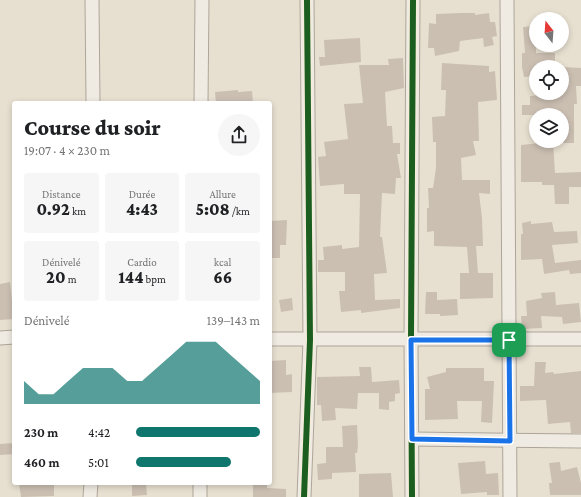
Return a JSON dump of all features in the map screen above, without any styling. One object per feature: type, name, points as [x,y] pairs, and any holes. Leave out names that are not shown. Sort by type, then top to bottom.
[{"type":"street","points":[[92,0],[93,101]]},
{"type":"street","points":[[201,101],[202,0]]},
{"type":"street","points":[[304,497],[310,340],[307,0]]},
{"type":"street","points":[[412,497],[411,340],[413,0]]},
{"type":"street","points":[[507,0],[510,497]]},
{"type":"street","points":[[0,338],[12,337]]},
{"type":"street","points":[[272,338],[310,340],[581,339]]},
{"type":"street","points":[[412,439],[581,441]]},
{"type":"street","points":[[90,497],[91,485]]},
{"type":"street","points":[[200,485],[200,497]]},
{"type":"building","points":[[475,13],[475,15],[489,13],[490,22],[495,22],[497,36],[492,37],[494,45],[484,47],[483,38],[460,41],[459,51],[435,56],[434,48],[428,48],[429,23],[436,24],[436,14]]},
{"type":"building","points":[[523,27],[529,27],[529,52],[555,53],[555,60],[529,60],[529,77],[524,77],[522,67],[522,53],[525,53]]},
{"type":"building","points":[[360,38],[361,62],[320,66],[319,57],[325,57],[324,40]]},
{"type":"building","points":[[403,58],[404,88],[385,92],[387,126],[392,126],[393,143],[400,143],[400,154],[397,154],[401,178],[396,178],[395,194],[382,193],[380,237],[382,237],[387,273],[374,274],[375,300],[400,299],[400,308],[361,313],[361,310],[341,312],[339,291],[345,291],[345,272],[318,272],[318,260],[324,260],[323,247],[342,245],[342,249],[359,247],[360,194],[344,194],[344,184],[320,186],[318,157],[326,156],[324,142],[348,139],[344,104],[363,103],[359,65],[389,65],[388,59]]},
{"type":"building","points":[[442,63],[489,66],[489,72],[495,71],[497,100],[478,102],[479,141],[473,141],[476,155],[461,158],[462,180],[490,180],[490,194],[479,193],[483,246],[476,246],[478,273],[493,273],[493,298],[460,299],[460,273],[469,273],[467,247],[434,246],[434,231],[427,232],[427,208],[429,208],[428,188],[433,188],[436,168],[436,142],[433,142],[432,117],[445,116],[446,90],[441,90]]},
{"type":"building","points":[[569,67],[581,68],[581,86],[576,86],[577,104],[574,104],[574,143],[569,143],[569,108],[529,108],[529,115],[522,115],[522,105],[530,105],[530,100],[569,100]]},
{"type":"building","points":[[238,90],[238,92],[252,91],[253,101],[216,101],[215,92]]},
{"type":"building","points":[[529,144],[529,148],[553,148],[555,173],[581,172],[581,187],[569,187],[569,204],[555,204],[554,185],[542,185],[542,182],[521,182],[521,145]]},
{"type":"building","points":[[287,220],[286,245],[280,245],[280,258],[272,258],[272,221]]},
{"type":"building","points":[[531,221],[531,224],[552,222],[554,232],[577,231],[578,243],[552,245],[555,263],[581,260],[581,273],[570,274],[569,270],[544,274],[542,259],[521,260],[521,234],[523,234],[522,223]]},
{"type":"building","points":[[10,282],[12,319],[0,320],[0,284]]},
{"type":"building","points":[[426,292],[437,292],[437,300],[457,299],[458,315],[440,316],[440,314],[425,314]]},
{"type":"building","points":[[555,292],[556,305],[579,303],[581,322],[563,324],[562,317],[541,316],[542,328],[522,329],[521,316],[527,316],[526,301],[542,298],[541,293]]},
{"type":"building","points":[[292,298],[293,310],[281,312],[279,300]]},
{"type":"building","points":[[286,360],[286,375],[292,374],[292,392],[272,393],[272,361]]},
{"type":"building","points":[[535,362],[546,362],[545,373],[553,372],[554,374],[581,371],[581,433],[571,433],[570,422],[548,424],[546,400],[520,401],[520,386],[534,386]]},
{"type":"building","points":[[359,367],[371,367],[372,382],[399,380],[400,393],[395,394],[395,401],[389,402],[389,410],[379,409],[379,393],[358,393],[357,409],[335,408],[336,420],[322,421],[321,405],[317,405],[317,377],[360,376]]},
{"type":"building","points":[[446,368],[484,368],[484,381],[494,381],[492,423],[481,422],[482,401],[457,401],[458,419],[425,420],[425,389],[430,389],[427,377],[446,372]]},
{"type":"building","points":[[357,425],[358,446],[357,453],[355,453],[356,472],[332,473],[332,479],[318,480],[317,464],[326,463],[326,447],[343,447],[342,426]]},
{"type":"building","points":[[12,443],[12,454],[0,455],[0,444]]},
{"type":"building","points":[[485,461],[486,474],[498,473],[499,495],[487,495],[487,492],[461,494],[458,463]]},
{"type":"building","points":[[560,462],[561,471],[577,467],[581,483],[581,495],[550,495],[549,483],[552,483],[549,463]]},
{"type":"building","points":[[391,473],[393,497],[359,497],[359,474]]},
{"type":"building","points":[[19,485],[54,485],[54,496],[21,497]]},
{"type":"building","points":[[132,485],[146,485],[147,495],[132,496]]},
{"type":"building","points":[[253,485],[267,485],[267,488],[286,489],[286,497],[253,497]]},
{"type":"cycle path","points":[[304,497],[310,340],[307,0]]},
{"type":"cycle path","points":[[412,497],[411,339],[413,0]]},
{"type":"route","points":[[411,340],[509,340],[510,441],[412,439],[411,340]]}]
